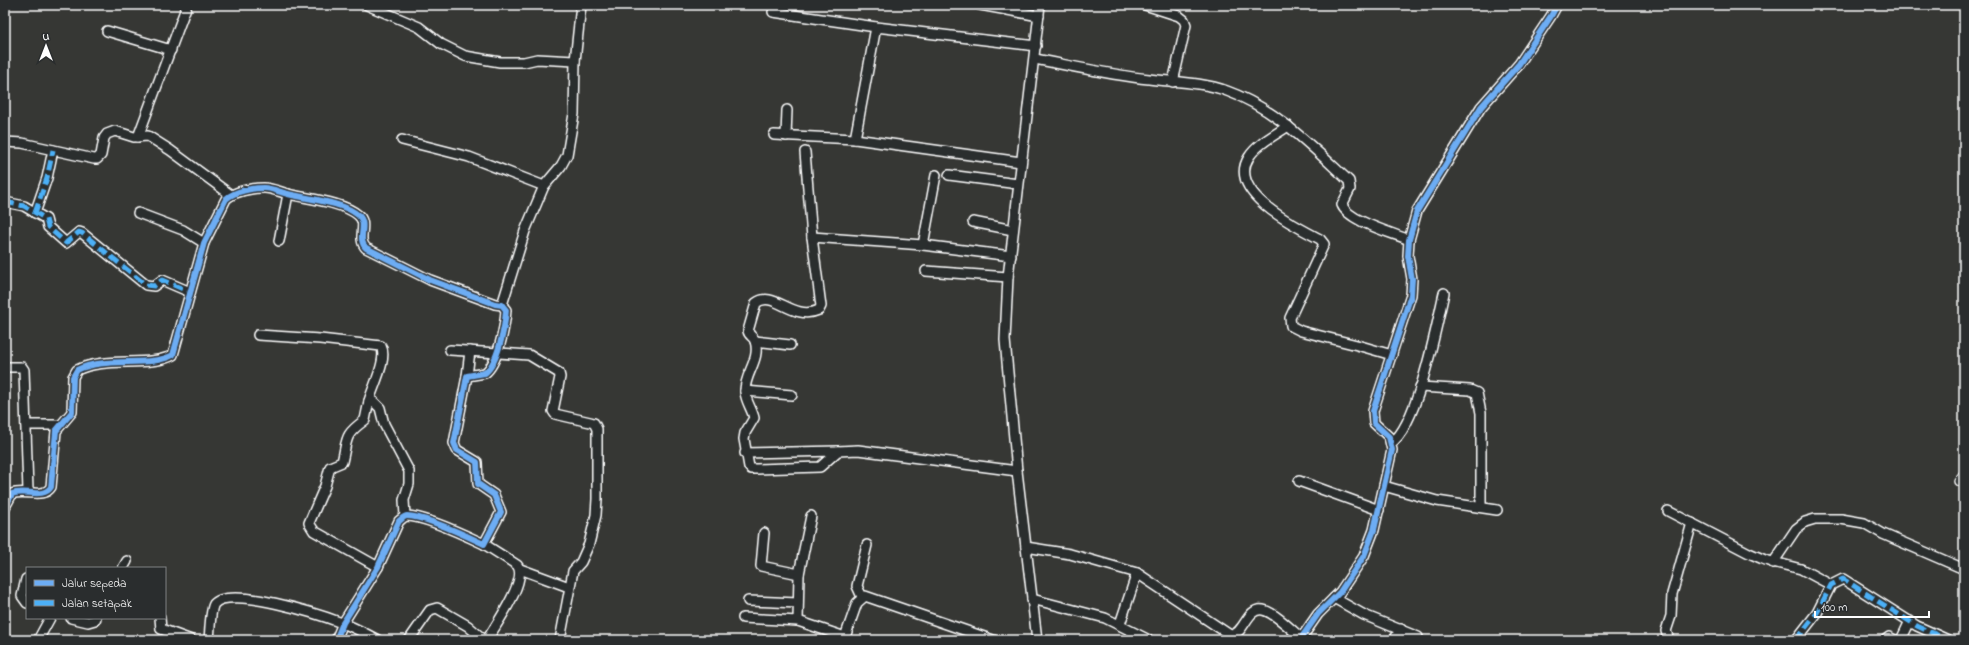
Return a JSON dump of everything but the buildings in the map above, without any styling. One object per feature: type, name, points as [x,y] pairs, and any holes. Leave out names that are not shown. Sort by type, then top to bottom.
[{"type":"street","points":[[138,136],[187,5]]},
{"type":"street","points":[[367,5],[420,27],[436,41],[465,56],[500,62],[524,62],[537,59],[576,61]]},
{"type":"street","points":[[502,305],[525,231],[544,186],[561,166],[567,155],[571,140],[581,5]]},
{"type":"street","points":[[980,5],[1039,16]]},
{"type":"street","points":[[1037,640],[1017,471],[1006,357],[1006,310],[1008,277],[1021,162],[1041,60],[1036,46],[1040,5]]},
{"type":"street","points":[[1145,5],[1179,16],[1184,20],[1186,25],[1173,82]]},
{"type":"street","points":[[1026,547],[1070,554],[1137,573],[1230,635],[1234,635],[1238,632],[1251,614],[1256,611],[1263,610],[1301,639],[1311,623],[1334,598],[1364,556],[1372,540],[1391,458],[1391,443],[1389,437],[1376,426],[1373,411],[1411,296],[1412,279],[1408,256],[1409,240],[1417,211],[1422,200],[1481,107],[1518,64],[1551,16],[1556,5]]},
{"type":"street","points":[[773,12],[876,27],[1036,46]]},
{"type":"street","points":[[855,139],[876,27]]},
{"type":"street","points":[[107,31],[171,50]]},
{"type":"street","points":[[1041,60],[1147,79],[1226,90],[1252,102],[1288,126],[1348,181],[1350,189],[1342,205],[1348,213],[1360,220],[1409,240]]},
{"type":"street","points":[[786,136],[787,110]]},
{"type":"street","points":[[1288,126],[1253,153],[1247,162],[1245,172],[1252,190],[1261,203],[1287,221],[1320,239],[1324,244],[1290,318],[1290,326],[1301,331],[1392,355]]},
{"type":"street","points":[[5,142],[97,159],[101,155],[104,138],[107,134],[115,131],[153,138],[231,195]]},
{"type":"street","points":[[774,135],[855,139],[1021,162]]},
{"type":"street","points":[[402,140],[469,157],[544,186]]},
{"type":"street","points":[[35,212],[47,178],[53,150]]},
{"type":"street","points":[[790,345],[755,341],[748,331],[756,303],[760,300],[769,298],[794,311],[799,312],[815,312],[819,310],[821,302],[812,237],[805,152]]},
{"type":"street","points":[[923,245],[936,175]]},
{"type":"street","points":[[949,175],[1018,184]]},
{"type":"street","points":[[26,425],[59,425],[68,419],[72,412],[73,377],[77,370],[108,362],[146,360],[174,355],[204,243],[226,199],[231,195],[240,192],[264,188],[341,206],[354,212],[362,218],[364,223],[362,240],[366,248],[430,280],[495,304],[502,305],[506,310],[506,317],[497,354],[493,363],[485,373],[467,376]]},
{"type":"street","points":[[278,241],[288,194]]},
{"type":"street","points":[[5,202],[24,206],[46,219],[48,226],[63,242],[68,243],[79,232],[82,233],[146,285],[154,286],[162,280],[190,292]]},
{"type":"street","points":[[138,213],[187,232],[204,243]]},
{"type":"street","points":[[974,222],[1014,230]]},
{"type":"street","points":[[812,237],[923,245],[1011,256]]},
{"type":"street","points":[[926,271],[1008,277]]},
{"type":"street","points":[[1391,443],[1400,436],[1420,387],[1444,293]]},
{"type":"street","points":[[258,335],[320,339],[381,346],[383,350],[383,359],[369,401],[365,420],[353,429],[345,440],[342,462],[330,467],[325,486],[309,523],[314,531],[378,567]]},
{"type":"street","points":[[755,341],[753,365],[746,378],[745,391],[746,399],[754,418],[745,434],[745,453],[749,467],[751,469],[820,467],[838,451]]},
{"type":"street","points":[[450,350],[534,357],[559,373],[560,376],[553,411],[555,414],[594,423],[597,429],[596,515],[589,544],[581,562],[573,571],[560,640]]},
{"type":"street","points":[[470,351],[467,376],[454,443],[456,448],[466,457],[477,462],[478,484],[494,495],[501,512],[484,544]]},
{"type":"street","points":[[5,367],[23,368],[28,491]]},
{"type":"street","points":[[1420,387],[1470,390],[1477,394],[1481,413],[1481,507]]},
{"type":"street","points":[[745,391],[792,395]]},
{"type":"street","points":[[369,401],[374,402],[380,408],[384,424],[409,472],[409,484],[404,500],[405,516]]},
{"type":"street","points":[[5,507],[12,494],[28,491],[44,493],[51,487],[55,437],[59,425]]},
{"type":"street","points":[[745,453],[858,450],[1017,471]]},
{"type":"street","points":[[1299,481],[1379,510]]},
{"type":"street","points":[[1384,486],[1437,500],[1497,510]]},
{"type":"street","points":[[1668,511],[1749,553],[1773,563],[1801,569],[1831,585]]},
{"type":"street","points":[[405,516],[439,524],[484,544],[520,569],[569,587]]},
{"type":"street","points":[[336,640],[343,623],[378,567],[399,521],[405,516]]},
{"type":"street","points":[[798,621],[799,574],[811,516]]},
{"type":"street","points":[[1773,563],[1796,528],[1805,522],[1815,519],[1841,519],[1864,523],[1883,534],[1964,568]]},
{"type":"street","points":[[1669,640],[1666,631],[1671,616],[1672,594],[1692,524]]},
{"type":"street","points":[[764,534],[761,566],[799,574]]},
{"type":"street","points":[[862,597],[859,593],[858,586],[866,545]]},
{"type":"street","points":[[409,640],[430,610],[437,608],[468,626],[485,640],[518,585],[520,569]]},
{"type":"street","points":[[1120,624],[1137,573]]},
{"type":"street","points":[[26,579],[22,596],[26,602]]},
{"type":"street","points":[[1796,640],[1817,612],[1831,585],[1841,580],[1847,581],[1883,606],[1948,640]]},
{"type":"street","points":[[743,618],[798,621],[844,638],[857,602],[862,597],[870,596],[993,640]]},
{"type":"street","points":[[209,640],[212,609],[215,603],[220,600],[238,597],[269,601],[343,623],[378,640]]},
{"type":"street","points":[[1334,598],[1364,615],[1418,637]]},
{"type":"street","points":[[1032,599],[1086,612],[1120,624],[1149,640]]},
{"type":"street","points":[[748,601],[798,602]]},
{"type":"street","points":[[38,640],[49,619]]},
{"type":"street","points":[[76,619],[90,622],[96,619]]},
{"type":"street","points":[[160,619],[161,629],[170,637],[191,640]]},
{"type":"street","points":[[1901,640],[1910,621]]},
{"type":"street","points":[[1394,640],[1401,629]]},
{"type":"street","points":[[1885,640],[1889,637],[1895,640]]},
{"type":"marked path","points":[[35,213],[47,178],[53,150]]},
{"type":"marked path","points":[[5,202],[24,206],[46,219],[48,227],[66,243],[79,232],[82,233],[146,285],[154,286],[162,280],[190,292]]},
{"type":"marked path","points":[[1796,640],[1817,613],[1831,585],[1843,579],[1917,626],[1948,640]]},
{"type":"cycle path","points":[[1300,640],[1318,614],[1340,592],[1364,556],[1374,530],[1392,450],[1389,437],[1374,423],[1373,411],[1411,295],[1412,279],[1408,256],[1409,240],[1417,211],[1481,107],[1519,64],[1557,5]]},
{"type":"cycle path","points":[[5,507],[12,494],[22,492],[39,493],[48,491],[51,487],[56,431],[72,412],[73,377],[77,370],[88,366],[101,364],[152,361],[173,355],[204,243],[226,199],[244,190],[267,188],[344,207],[358,215],[361,219],[363,227],[362,240],[366,248],[430,280],[495,304],[502,305],[506,310],[500,344],[490,368],[485,373],[467,376],[454,443],[457,450],[477,462],[478,484],[494,495],[501,512],[484,544],[424,519],[405,516],[399,521],[378,567],[343,623],[336,640]]}]
